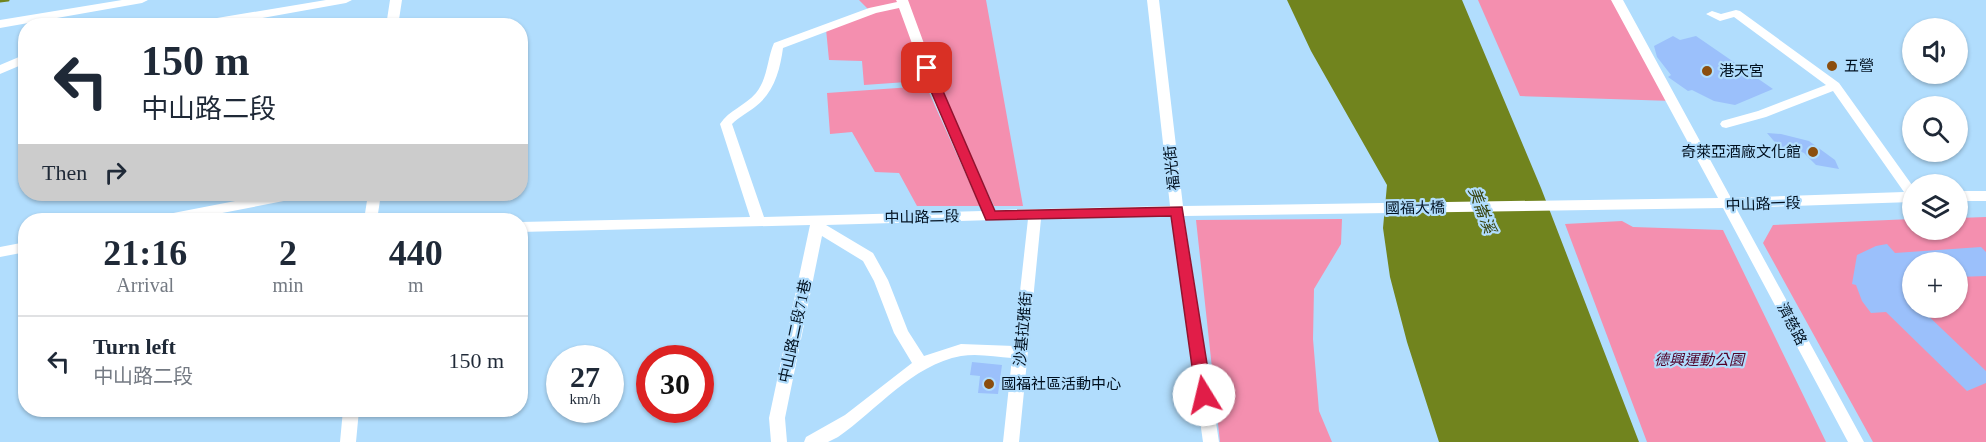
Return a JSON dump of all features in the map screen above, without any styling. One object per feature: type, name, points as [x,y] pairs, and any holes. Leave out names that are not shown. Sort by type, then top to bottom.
[{"type":"street","points":[[33,18],[142,0]]},
{"type":"street","points":[[240,18],[346,0]]},
{"type":"street","points":[[393,18],[396,0]]},
{"type":"street","name":"福光街","points":[[1153,0],[1177,211],[1211,442]]},
{"type":"street","name":"濟慈路","points":[[1617,0],[1856,442]]},
{"type":"street","points":[[759,223],[726,124],[731,115],[756,101],[774,72],[778,46],[873,10],[902,2],[935,90],[991,216]]},
{"type":"street","points":[[1712,14],[1720,18],[1736,13],[1835,86],[1902,182]]},
{"type":"street","points":[[3,23],[18,21]]},
{"type":"street","points":[[0,70],[18,62]]},
{"type":"street","points":[[1726,124],[1762,114],[1835,86]]},
{"type":"street","name":"中山路一段","points":[[1614,206],[1728,205],[1902,196]]},
{"type":"street","points":[[1968,196],[1986,196]]},
{"type":"street","points":[[198,213],[259,201]]},
{"type":"street","name":"國福大橋","points":[[1324,209],[1614,206]]},
{"type":"street","name":"中山路二段","points":[[528,227],[818,223],[991,216],[1324,209]]},
{"type":"street","name":"沙基拉雅街","points":[[1011,442],[1035,215]]},
{"type":"street","points":[[818,223],[868,257],[881,280],[901,333],[920,363]]},
{"type":"street","name":"中山路二段71巷","points":[[780,442],[777,418],[788,353],[818,223]]},
{"type":"street","points":[[0,252],[18,249]]},
{"type":"street","points":[[812,442],[832,433],[920,363],[960,351],[1022,353]]},
{"type":"street","points":[[348,442],[350,417]]},
{"type":"green space","points":[[859,0],[986,0],[1023,206],[994,206],[935,80],[864,85],[862,61],[829,60],[826,29],[870,11]]},
{"type":"green space","points":[[1478,0],[1615,0],[1673,101],[1520,96]]},
{"type":"green space","points":[[926,86],[980,206],[917,206],[899,173],[875,172],[852,132],[830,134],[827,93]]},
{"type":"green space","points":[[1986,217],[1986,442],[1873,442],[1763,243],[1773,225],[1902,219],[1902,240],[1968,240],[1968,218]]},
{"type":"green space","points":[[1342,219],[1341,244],[1314,289],[1313,339],[1319,411],[1332,442],[1220,442],[1196,220]]},
{"type":"green space","name":"德興運動公園","points":[[1622,221],[1633,227],[1723,230],[1826,442],[1647,442],[1565,224]]},
{"type":"water","name":"美崙溪","points":[[1287,0],[1462,0],[1541,188],[1639,442],[1439,442],[1407,342],[1390,277],[1383,228],[1387,185],[1311,51]]},
{"type":"building","name":"港天宮","points":[[1673,36],[1680,40],[1696,36],[1773,89],[1735,105],[1714,101],[1692,90],[1688,91],[1668,77],[1671,75],[1657,57],[1654,46]]},
{"type":"building","name":"奇萊亞酒廠文化館","points":[[1767,133],[1809,141],[1835,160],[1839,169],[1816,165],[1804,153],[1792,148],[1779,147]]},
{"type":"building","points":[[1887,244],[1895,253],[1902,253],[1902,318],[1930,318],[1986,371],[1986,383],[1967,391],[1886,312],[1871,313],[1862,301],[1856,285],[1852,284],[1857,255],[1876,246]]},
{"type":"building","points":[[1981,247],[1986,252],[1986,276],[1968,277],[1968,252],[1909,252]]},
{"type":"building","name":"國福社區活動中心","points":[[972,362],[1002,365],[998,394],[978,393],[980,376],[970,375]]},
{"type":"waterway","points":[[0,1],[8,0]]},
{"type":"place","name":"五營","points":[[1832,66]]},
{"type":"place","name":"港天宮","points":[[1707,71]]},
{"type":"place","name":"奇萊亞酒廠文化館","points":[[1813,152]]},
{"type":"place","name":"國福社區活動中心","points":[[989,384]]},
{"type":"route","points":[[927,68],[991,216],[1177,211],[1204,395]]}]
